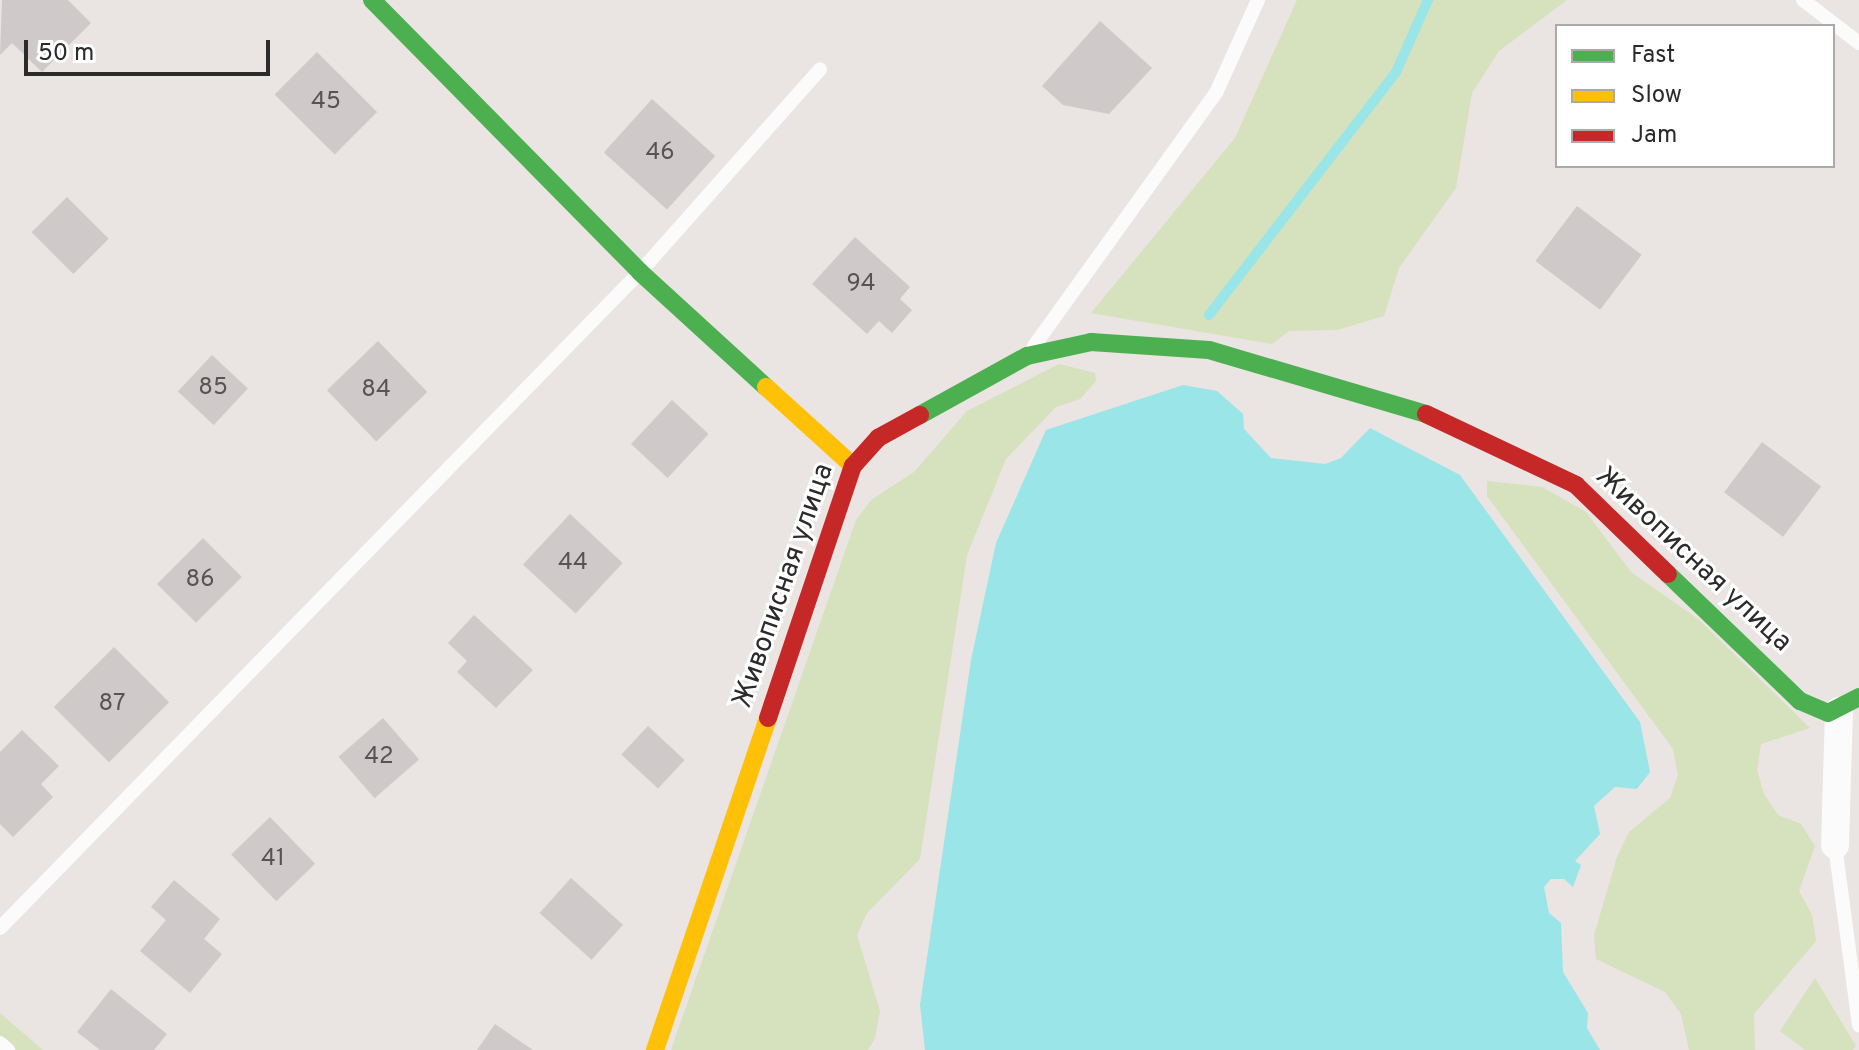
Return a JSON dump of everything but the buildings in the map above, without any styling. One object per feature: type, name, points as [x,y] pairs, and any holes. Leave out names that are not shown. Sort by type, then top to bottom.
[{"type":"street","points":[[372,0],[640,272],[853,466]]},
{"type":"street","name":"Живописная улица","points":[[655,1050],[853,466],[878,438],[1027,356],[1091,342],[1209,350],[1411,407],[1576,485],[1800,701],[1828,713],[1849,704]]},
{"type":"street","points":[[1835,845],[1849,704]]},
{"type":"lane","points":[[1027,356],[1216,93],[1258,0]]},
{"type":"lane","points":[[1803,0],[1834,24]]},
{"type":"lane","points":[[1835,25],[1859,43]]},
{"type":"lane","points":[[0,928],[640,272],[820,69]]},
{"type":"lane","points":[[1835,845],[1859,1025]]},
{"type":"lane","points":[[0,1043],[8,1050]]},
{"type":"green space","points":[[1297,0],[1567,0],[1499,51],[1472,93],[1456,188],[1399,268],[1384,316],[1337,330],[1289,331],[1272,344],[1091,313],[1235,138]]},
{"type":"green space","points":[[1059,364],[1095,373],[1096,381],[1080,399],[1056,407],[1006,459],[967,555],[920,859],[867,913],[857,935],[880,1011],[875,1038],[868,1050],[671,1050],[856,520],[871,500],[914,472],[967,411]]},
{"type":"green space","points":[[1487,481],[1542,487],[1586,512],[1631,572],[1698,619],[1810,728],[1761,744],[1757,770],[1764,794],[1778,815],[1801,824],[1815,846],[1799,891],[1812,915],[1816,941],[1754,1014],[1755,1050],[1689,1050],[1681,1014],[1665,992],[1596,959],[1594,935],[1617,857],[1629,832],[1670,798],[1678,775],[1673,749],[1487,496]]},
{"type":"green space","points":[[1815,978],[1856,1046],[1853,1050],[1805,1050],[1780,1031]]},
{"type":"green space","points":[[0,1013],[43,1050],[0,1050]]},
{"type":"water","points":[[1183,385],[1217,391],[1243,414],[1244,429],[1271,458],[1325,464],[1341,458],[1370,428],[1460,475],[1640,722],[1650,772],[1637,789],[1615,787],[1594,806],[1600,834],[1575,861],[1581,865],[1573,887],[1564,879],[1551,879],[1544,887],[1549,913],[1561,923],[1563,972],[1588,1013],[1587,1028],[1600,1050],[925,1050],[920,1005],[971,660],[996,543],[1046,430]]},
{"type":"waterway","points":[[1209,315],[1396,72],[1428,0]]},
{"type":"traffic: fast","points":[[372,0],[640,272],[766,387]]},
{"type":"traffic: fast","points":[[920,415],[1027,356],[1091,342],[1209,350],[1426,414]]},
{"type":"traffic: fast","points":[[1668,574],[1800,701],[1828,713],[1859,697]]},
{"type":"traffic: slow","points":[[766,387],[853,466]]},
{"type":"traffic: slow","points":[[655,1050],[768,718]]},
{"type":"traffic: jam","points":[[1426,414],[1576,485],[1668,574]]},
{"type":"traffic: jam","points":[[768,718],[853,466],[878,438],[920,415]]}]
